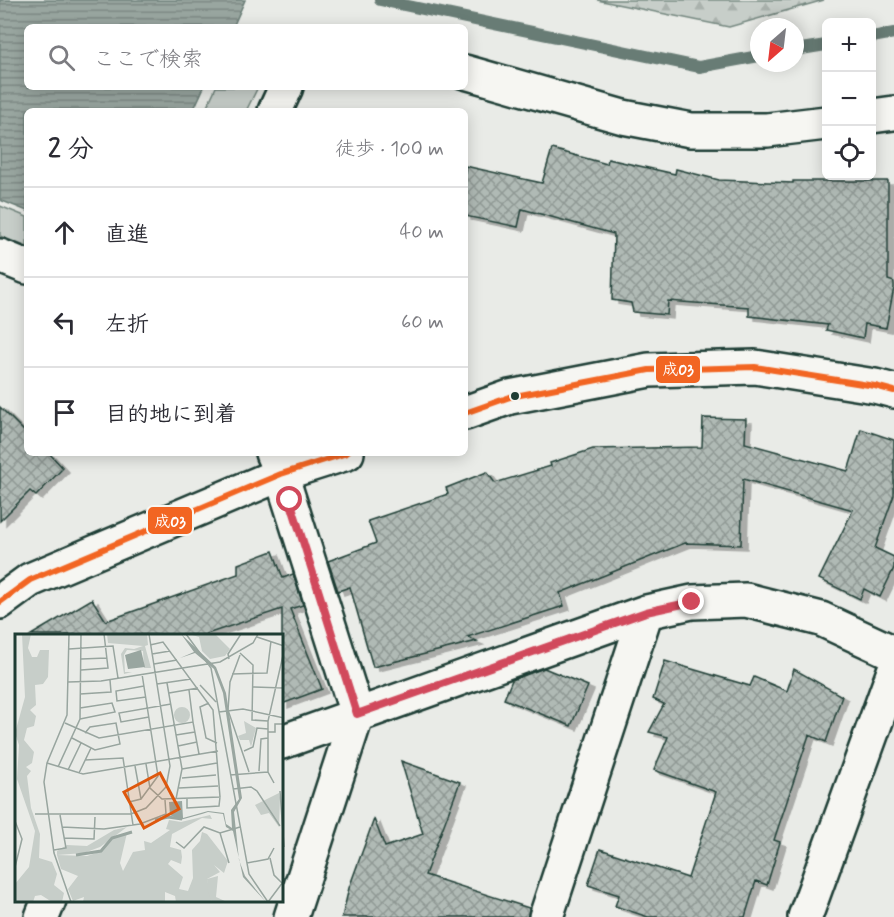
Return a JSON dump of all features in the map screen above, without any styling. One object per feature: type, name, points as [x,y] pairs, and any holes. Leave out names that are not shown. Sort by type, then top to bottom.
[{"type":"street","points":[[468,73],[623,117],[692,130],[767,130],[822,123]]},
{"type":"street","points":[[276,108],[285,90]]},
{"type":"street","points":[[876,115],[894,113]]},
{"type":"street","points":[[0,256],[24,266]]},
{"type":"street","points":[[468,412],[510,397],[649,370],[755,367],[894,391]]},
{"type":"street","points":[[0,602],[30,580],[277,464],[328,456]]},
{"type":"street","points":[[277,464],[357,714],[291,917]]},
{"type":"street","points":[[284,741],[646,612],[692,602],[746,600],[821,619],[894,653]]},
{"type":"street","points":[[546,917],[646,612]]},
{"type":"street","points":[[805,917],[894,671]]},
{"type":"street","points":[[42,917],[48,902]]},
{"type":"green space","points":[[597,0],[824,0],[761,18],[750,18],[750,21],[729,27]]},
{"type":"green space","points":[[215,90],[256,90],[248,108],[206,108]]},
{"type":"green space","points":[[0,206],[24,216],[24,246],[0,236]]},
{"type":"shaded area","points":[[0,0],[245,0],[234,24],[24,24],[24,90],[203,90],[194,108],[24,108],[24,210],[0,200]]},
{"type":"building","points":[[552,149],[607,164],[608,159],[675,174],[676,169],[719,180],[793,183],[793,181],[888,181],[888,280],[894,282],[894,288],[886,328],[865,324],[863,338],[826,330],[828,325],[749,316],[749,307],[668,301],[667,315],[633,312],[631,303],[612,300],[614,234],[522,209],[518,227],[468,217],[468,167],[542,183]]},
{"type":"building","points":[[0,407],[24,431],[24,456],[52,456],[63,468],[36,496],[30,491],[0,521]]},
{"type":"building","points":[[703,418],[746,419],[745,443],[848,471],[861,429],[894,440],[894,495],[875,548],[894,557],[894,568],[880,597],[864,589],[860,599],[819,579],[853,510],[743,479],[741,545],[685,543],[560,593],[564,606],[467,637],[477,641],[373,667],[350,587],[338,591],[328,561],[376,543],[368,521],[448,494],[446,488],[487,472],[495,483],[551,466],[550,463],[593,449],[702,447]]},
{"type":"building","points":[[273,551],[283,578],[293,574],[303,605],[290,609],[322,689],[284,703],[282,609],[207,634],[33,634],[92,599],[106,621],[238,574],[238,564]]},
{"type":"building","points":[[665,661],[750,686],[754,677],[787,691],[794,669],[842,696],[826,742],[809,735],[774,840],[780,842],[767,885],[756,881],[745,917],[648,917],[615,906],[619,895],[588,885],[600,849],[688,878],[716,792],[654,770],[668,737],[649,732],[664,704],[653,699]]},
{"type":"building","points":[[544,668],[588,686],[571,726],[504,699],[512,680]]},
{"type":"building","points":[[401,761],[460,782],[425,875],[529,908],[528,917],[342,917],[349,888],[374,819],[385,847],[423,834]]},
{"type":"waterway","points":[[380,0],[699,67],[750,58]]},
{"type":"waterway","points":[[876,36],[894,33]]},
{"type":"waterway","points":[[804,49],[822,46]]},
{"type":"transit line","name":"成03","points":[[468,412],[510,397],[649,370],[755,367],[894,391]]},
{"type":"transit line","name":"成03","points":[[0,602],[30,580],[281,474],[338,456]]},
{"type":"route","points":[[290,500],[357,714],[646,612],[692,602]]}]
